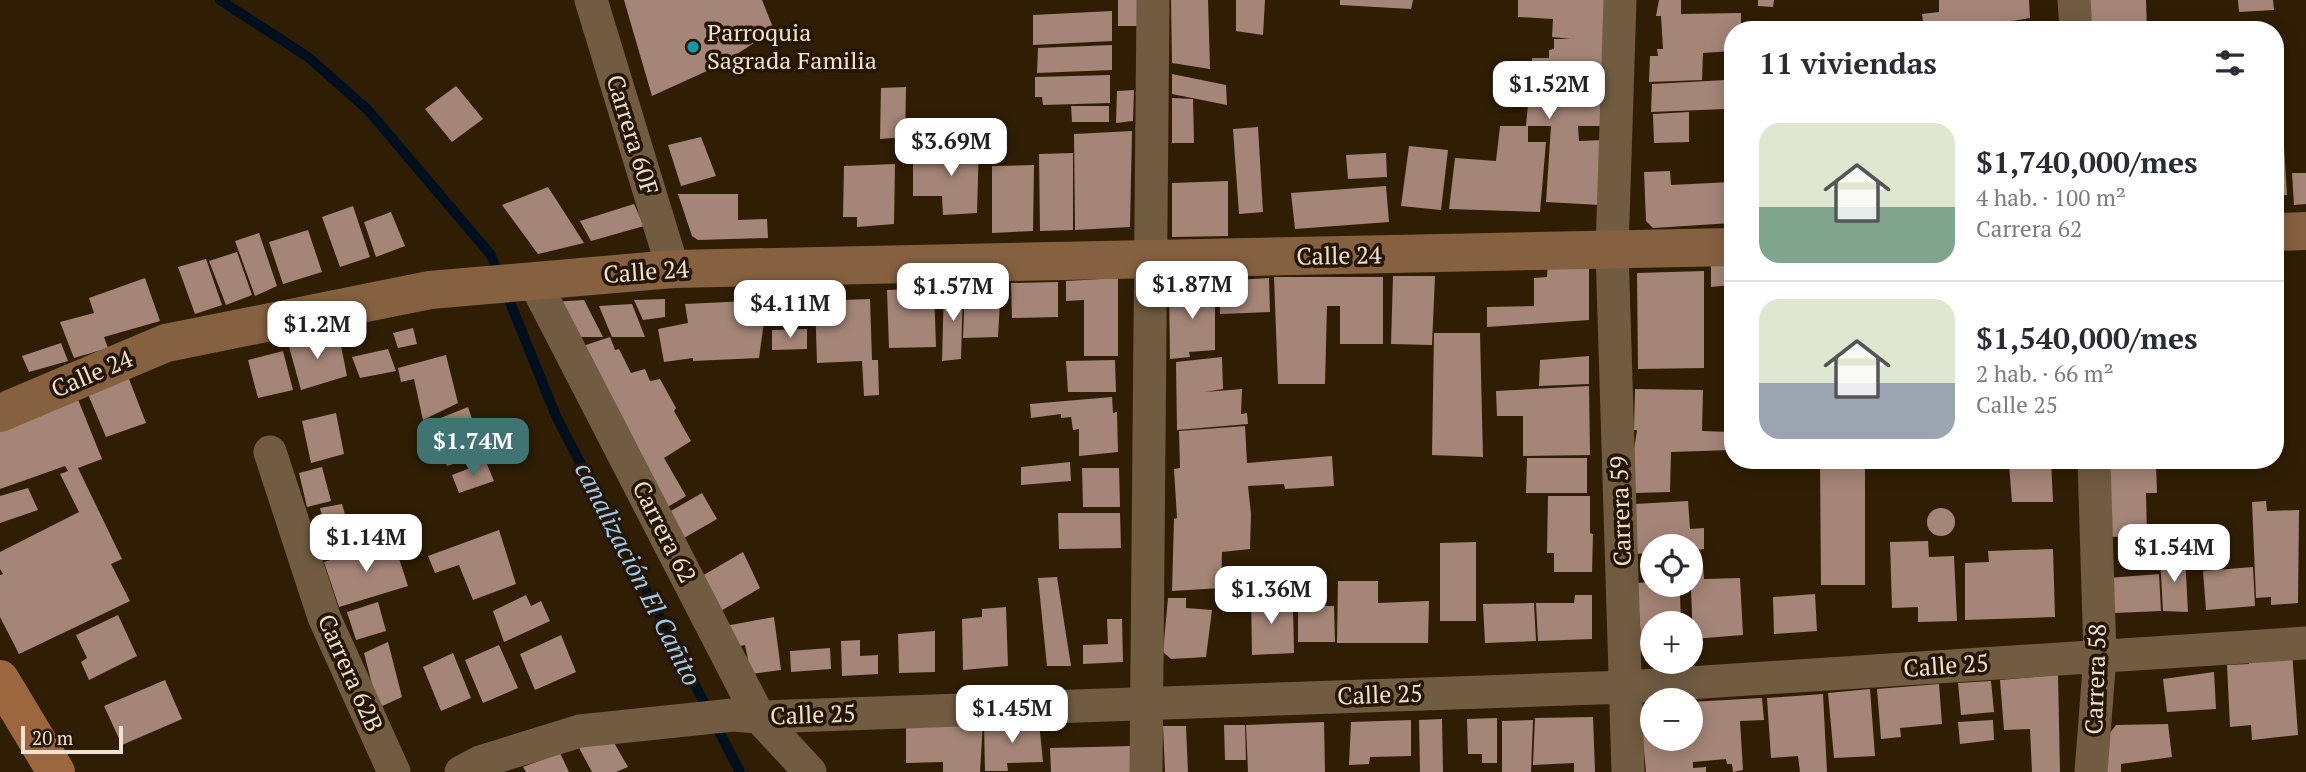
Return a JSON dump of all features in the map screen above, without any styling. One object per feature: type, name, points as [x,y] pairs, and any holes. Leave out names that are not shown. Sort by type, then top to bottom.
[{"type":"main road","points":[[2284,232],[2306,231]]},
{"type":"main road","name":"Calle 24","points":[[0,413],[166,343],[430,290],[673,270],[1724,247]]},
{"type":"main road","points":[[0,679],[56,772]]},
{"type":"street","name":"Carrera 60F","points":[[591,0],[673,270]]},
{"type":"street","points":[[1146,772],[1153,0]]},
{"type":"street","name":"Carrera 59","points":[[1620,0],[1612,250],[1628,772]]},
{"type":"street","points":[[2074,0],[2075,21]]},
{"type":"street","name":"Carrera 62","points":[[527,281],[746,716],[810,772]]},
{"type":"street","name":"Carrera 62B","points":[[270,452],[324,617],[394,772]]},
{"type":"street","name":"Carrera 58","points":[[2091,772],[2100,656],[2094,469]]},
{"type":"street","name":"Calle 25","points":[[461,772],[480,762],[580,731],[746,716],[1627,687],[2306,643]]},
{"type":"building","name":"Parroquia Sagrada Familia","points":[[624,0],[762,0],[774,30],[720,65],[652,96]]},
{"type":"building","points":[[1118,0],[1138,0],[1137,26],[1118,26]]},
{"type":"building","points":[[1171,0],[1208,0],[1210,69],[1172,63]]},
{"type":"building","points":[[1236,0],[1265,0],[1263,35],[1236,31]]},
{"type":"building","points":[[1340,0],[1413,0],[1411,9],[1340,5]]},
{"type":"building","points":[[1518,0],[1608,0],[1604,126],[1578,126],[1579,141],[1603,140],[1600,205],[1546,202],[1551,126],[1528,126],[1528,142],[1546,142],[1540,212],[1449,209],[1455,158],[1496,161],[1500,126],[1526,126],[1528,104],[1531,104],[1532,58],[1549,58],[1549,50],[1554,49],[1554,39],[1571,39],[1552,37],[1553,19],[1518,17]]},
{"type":"building","points":[[1659,0],[1681,0],[1681,14],[1741,13],[1741,21],[1724,21],[1724,52],[1703,53],[1702,80],[1649,82],[1650,56],[1658,56],[1657,49],[1663,49],[1661,16],[1656,16]]},
{"type":"building","points":[[1758,0],[1774,0],[1773,7],[1758,6]]},
{"type":"building","points":[[1939,0],[2029,0],[2030,18],[2012,21],[1923,21],[1922,14],[1939,12]]},
{"type":"building","points":[[2087,0],[2146,0],[2147,21],[2088,21]]},
{"type":"building","points":[[2238,0],[2273,0],[2274,10],[2239,12]]},
{"type":"building","points":[[1112,11],[1112,41],[1033,45],[1033,15]]},
{"type":"building","points":[[1112,45],[1112,70],[1037,73],[1038,48]]},
{"type":"building","points":[[1172,74],[1226,85],[1227,105],[1172,94]]},
{"type":"building","points":[[1110,75],[1110,103],[1043,105],[1042,97],[1035,97],[1035,77]]},
{"type":"building","points":[[1724,80],[1724,109],[1651,112],[1652,84]]},
{"type":"building","points":[[456,86],[483,119],[452,142],[425,109]]},
{"type":"building","points":[[906,87],[905,137],[880,139],[881,88]]},
{"type":"building","points":[[1134,90],[1133,121],[1116,123],[1117,91]]},
{"type":"building","points":[[1172,98],[1193,99],[1194,143],[1172,143]]},
{"type":"building","points":[[1071,106],[1109,106],[1109,122],[1072,122]]},
{"type":"building","points":[[1689,112],[1689,142],[1654,143],[1653,114]]},
{"type":"building","points":[[1258,127],[1263,212],[1239,214],[1233,129]]},
{"type":"building","points":[[1132,131],[1130,227],[1075,230],[1074,134]]},
{"type":"building","points":[[701,137],[716,176],[681,186],[668,145]]},
{"type":"building","points":[[979,141],[977,213],[943,215],[942,196],[913,196],[913,159],[945,159],[945,143]]},
{"type":"building","points":[[1409,146],[1448,150],[1441,210],[1401,206]]},
{"type":"building","points":[[2284,147],[2287,195],[2284,195]]},
{"type":"building","points":[[1073,153],[1073,230],[1040,231],[1039,154]]},
{"type":"building","points":[[1386,153],[1387,177],[1348,179],[1346,155]]},
{"type":"building","points":[[895,164],[894,224],[857,227],[857,217],[843,217],[844,166]]},
{"type":"building","points":[[1034,165],[1033,231],[992,233],[992,166]]},
{"type":"building","points":[[1670,171],[1671,185],[1724,182],[1724,224],[1653,228],[1646,221],[1644,172]]},
{"type":"building","points":[[2292,173],[2306,173],[2306,204],[2294,205]]},
{"type":"building","points":[[1228,181],[1228,236],[1172,237],[1172,183]]},
{"type":"building","points":[[1386,186],[1389,222],[1295,229],[1291,193]]},
{"type":"building","points":[[548,187],[584,243],[538,254],[502,205]]},
{"type":"building","points":[[678,194],[738,194],[738,220],[767,219],[768,238],[698,240],[692,236]]},
{"type":"building","points":[[634,204],[644,226],[591,241],[580,221]]},
{"type":"building","points":[[353,206],[370,257],[340,267],[322,217]]},
{"type":"building","points":[[391,212],[405,246],[376,257],[364,222]]},
{"type":"building","points":[[308,230],[322,272],[283,284],[269,242]]},
{"type":"building","points":[[259,233],[277,286],[255,296],[235,241]]},
{"type":"building","points":[[237,252],[252,295],[226,305],[209,261]]},
{"type":"building","points":[[206,259],[222,305],[195,314],[178,267]]},
{"type":"building","points":[[1724,260],[1724,286],[1711,287],[1711,261]]},
{"type":"building","points":[[1548,262],[1589,266],[1589,320],[1487,327],[1487,307],[1534,306],[1534,278],[1547,277]]},
{"type":"building","points":[[1704,271],[1704,368],[1638,369],[1637,273]]},
{"type":"building","points":[[1393,276],[1435,276],[1432,345],[1391,344]]},
{"type":"building","points":[[1274,277],[1383,277],[1383,344],[1340,344],[1340,306],[1327,306],[1325,384],[1278,384]]},
{"type":"building","points":[[145,278],[160,321],[104,337],[108,348],[74,358],[60,322],[94,313],[89,298]]},
{"type":"building","points":[[1118,278],[1118,356],[1084,356],[1084,300],[1066,301],[1066,281]]},
{"type":"building","points":[[1269,278],[1270,312],[1220,314],[1219,281]]},
{"type":"building","points":[[1058,282],[1058,317],[1012,318],[1011,283]]},
{"type":"building","points":[[965,283],[1001,283],[998,337],[963,338]]},
{"type":"building","points":[[963,284],[961,359],[942,361],[944,287]]},
{"type":"building","points":[[1215,287],[1215,350],[1189,352],[1190,357],[1170,359],[1169,291]]},
{"type":"building","points":[[934,288],[936,347],[889,348],[887,290]]},
{"type":"building","points":[[814,292],[814,323],[794,324],[793,295]]},
{"type":"building","points":[[665,299],[665,317],[643,320],[634,300]]},
{"type":"building","points":[[870,299],[872,360],[878,360],[879,395],[864,396],[862,361],[817,363],[815,301]]},
{"type":"building","points":[[584,300],[603,337],[571,337],[553,302]]},
{"type":"building","points":[[767,300],[759,358],[693,361],[693,358],[664,362],[658,329],[688,323],[685,304]]},
{"type":"building","points":[[632,304],[645,337],[612,337],[599,306]]},
{"type":"building","points":[[413,328],[417,344],[398,348],[393,333]]},
{"type":"building","points":[[807,329],[807,349],[772,350],[772,330]]},
{"type":"building","points":[[322,333],[324,345],[340,341],[347,376],[301,390],[288,343]]},
{"type":"building","points":[[1434,333],[1480,333],[1483,457],[1432,455]]},
{"type":"building","points":[[610,337],[615,350],[619,349],[631,373],[645,369],[650,381],[660,379],[691,441],[664,458],[686,496],[666,508],[577,348]]},
{"type":"building","points":[[61,343],[68,361],[29,372],[22,356]]},
{"type":"building","points":[[388,349],[396,371],[360,378],[352,357]]},
{"type":"building","points":[[283,351],[293,390],[258,398],[248,360]]},
{"type":"building","points":[[446,355],[458,403],[423,420],[414,379],[401,382],[398,368]]},
{"type":"building","points":[[1589,356],[1589,384],[1539,386],[1540,360]]},
{"type":"building","points":[[1222,357],[1223,389],[1205,392],[1242,389],[1241,414],[1247,413],[1248,424],[1177,430],[1176,362]]},
{"type":"building","points":[[1115,360],[1116,392],[1068,392],[1066,361]]},
{"type":"building","points":[[124,366],[146,423],[106,437],[82,380]]},
{"type":"building","points":[[1589,386],[1590,455],[1523,456],[1523,416],[1497,416],[1496,391]]},
{"type":"building","points":[[1635,389],[1703,390],[1702,431],[1724,432],[1724,450],[1671,452],[1670,492],[1635,493],[1634,450],[1637,430],[1634,430]]},
{"type":"building","points":[[77,397],[102,459],[78,468],[122,559],[111,564],[130,601],[19,654],[0,617],[0,575],[3,574],[0,569],[0,552],[79,512],[60,474],[68,471],[65,466],[0,489],[0,423]]},
{"type":"building","points":[[1112,397],[1113,413],[1117,412],[1118,452],[1079,456],[1079,429],[1073,430],[1071,417],[1061,418],[1061,414],[1031,418],[1030,404]]},
{"type":"building","points":[[468,407],[484,454],[447,466],[433,421]]},
{"type":"building","points":[[336,413],[344,454],[311,463],[302,421]]},
{"type":"building","points":[[1245,426],[1247,463],[1332,456],[1334,486],[1285,489],[1284,484],[1248,486],[1251,514],[1250,549],[1222,552],[1221,588],[1172,591],[1174,519],[1177,518],[1174,469],[1180,468],[1179,431]]},
{"type":"building","points":[[1527,458],[1587,458],[1587,493],[1526,493]]},
{"type":"building","points":[[486,462],[494,481],[459,493],[452,475]]},
{"type":"building","points":[[1070,462],[1071,481],[1021,485],[1021,467]]},
{"type":"building","points":[[322,467],[331,501],[307,507],[299,473]]},
{"type":"building","points":[[1082,468],[1119,468],[1120,507],[1083,507]]},
{"type":"building","points":[[1820,469],[1865,469],[1865,585],[1821,585]]},
{"type":"building","points":[[2009,469],[2051,469],[2053,502],[2012,502]]},
{"type":"building","points":[[2105,469],[2156,469],[2157,493],[2146,493],[2147,536],[2107,537]]},
{"type":"building","points":[[28,488],[38,510],[0,523],[0,496]]},
{"type":"building","points":[[702,493],[717,519],[684,538],[669,512]]},
{"type":"building","points":[[1548,496],[1590,496],[1592,572],[1554,572],[1554,553],[1547,553]]},
{"type":"building","points":[[1688,501],[1690,529],[1704,528],[1704,549],[1703,534],[1640,534],[1640,554],[1634,554],[1635,504]]},
{"type":"building","points":[[2266,501],[2267,511],[2299,510],[2298,603],[2271,605],[2271,597],[2256,598],[2252,502]]},
{"type":"building","points":[[342,504],[351,535],[328,540],[320,508]]},
{"type":"building","points":[[1941,508],[1951,512],[1955,522],[1951,532],[1941,536],[1931,532],[1927,522],[1931,512]]},
{"type":"building","points":[[1058,513],[1120,513],[1121,548],[1059,549]]},
{"type":"building","points":[[499,530],[516,584],[473,600],[459,565],[435,573],[428,556]]},
{"type":"building","points":[[393,540],[408,586],[339,607],[324,562]]},
{"type":"building","points":[[1928,541],[1929,557],[1954,556],[1957,621],[1918,622],[1918,607],[1892,608],[1890,542]]},
{"type":"building","points":[[1476,542],[1476,621],[1440,621],[1440,543]]},
{"type":"building","points":[[2053,549],[2055,617],[1965,620],[1965,563],[1989,562],[1988,551]]},
{"type":"building","points":[[743,552],[760,588],[719,612],[702,576]]},
{"type":"building","points":[[2185,556],[2188,612],[2163,611],[2160,557]]},
{"type":"building","points":[[1703,565],[1704,579],[1740,578],[1743,635],[1703,638],[1703,611],[1692,611],[1691,597],[1703,597]]},
{"type":"building","points":[[2253,567],[2255,606],[2206,610],[2203,571]]},
{"type":"building","points":[[2159,574],[2161,611],[2114,613],[2108,578]]},
{"type":"building","points":[[1057,577],[1071,666],[1047,666],[1038,578]]},
{"type":"building","points":[[1338,581],[1378,581],[1378,603],[1429,601],[1428,643],[1337,643]]},
{"type":"building","points":[[1637,583],[1640,583],[1640,597],[1680,597],[1681,611],[1640,611],[1640,625]]},
{"type":"building","points":[[1319,588],[1319,606],[1334,606],[1335,642],[1298,642],[1298,589]]},
{"type":"building","points":[[1272,594],[1272,604],[1293,604],[1294,653],[1252,655],[1251,595]]},
{"type":"building","points":[[1815,594],[1817,631],[1774,634],[1773,597]]},
{"type":"building","points":[[526,595],[531,606],[541,601],[550,621],[504,642],[493,611]]},
{"type":"building","points":[[1575,595],[1592,595],[1592,639],[1538,641],[1536,603],[1574,603]]},
{"type":"building","points":[[1168,598],[1186,598],[1186,608],[1212,610],[1206,657],[1171,659],[1163,652]]},
{"type":"building","points":[[378,602],[386,631],[356,640],[347,612]]},
{"type":"building","points":[[1534,603],[1536,641],[1485,643],[1483,604]]},
{"type":"building","points":[[1006,607],[1008,666],[963,670],[962,619],[982,617],[982,609]]},
{"type":"building","points":[[118,615],[137,656],[89,680],[81,662],[87,658],[76,635]]},
{"type":"building","points":[[774,617],[781,670],[751,674],[745,645],[735,647],[725,626]]},
{"type":"building","points":[[1107,619],[1122,619],[1123,662],[1083,664],[1083,645],[1108,644]]},
{"type":"building","points":[[935,631],[935,672],[899,673],[898,634]]},
{"type":"building","points":[[561,635],[576,672],[535,690],[520,654]]},
{"type":"building","points":[[860,640],[860,656],[878,655],[878,674],[842,676],[841,641]]},
{"type":"building","points":[[388,642],[402,697],[378,708],[364,653]]},
{"type":"building","points":[[499,645],[518,688],[483,703],[465,660]]},
{"type":"building","points":[[830,648],[831,669],[791,672],[790,651]]},
{"type":"building","points":[[2292,652],[2298,735],[2252,740],[2251,725],[2230,727],[2227,665],[2249,664],[2249,657]]},
{"type":"building","points":[[453,653],[471,698],[441,711],[423,667]]},
{"type":"building","points":[[2214,672],[2216,709],[2167,712],[2163,679]]},
{"type":"building","points":[[2058,675],[2060,772],[2032,772],[2030,729],[2004,730],[2000,680]]},
{"type":"building","points":[[165,680],[182,719],[122,745],[104,706]]},
{"type":"building","points":[[1991,681],[1994,712],[1961,715],[1958,683]]},
{"type":"building","points":[[1939,684],[1942,724],[1900,728],[1901,737],[1881,739],[1877,689]]},
{"type":"building","points":[[1870,689],[1875,756],[1834,758],[1828,693]]},
{"type":"building","points":[[1823,694],[1827,772],[1800,772],[1798,756],[1771,758],[1767,698]]},
{"type":"building","points":[[1762,698],[1764,720],[1740,721],[1743,770],[1733,772],[1732,764],[1727,764],[1726,759],[1693,762],[1693,768],[1706,767],[1706,772],[1646,772],[1644,751],[1703,751],[1703,701]]},
{"type":"building","points":[[1593,717],[1595,772],[1574,772],[1574,763],[1533,765],[1535,718]]},
{"type":"building","points":[[1497,718],[1497,763],[1482,763],[1482,754],[1468,754],[1467,719]]},
{"type":"building","points":[[1442,719],[1443,772],[1420,772],[1419,720]]},
{"type":"building","points":[[1411,720],[1411,756],[1370,757],[1369,764],[1349,765],[1351,722]]},
{"type":"building","points":[[1533,720],[1531,772],[1502,772],[1502,721]]},
{"type":"building","points":[[1993,720],[1994,740],[1960,744],[1958,722]]},
{"type":"building","points":[[1039,722],[1043,762],[1007,763],[1008,771],[985,771],[984,724]]},
{"type":"building","points":[[1324,722],[1325,772],[1248,772],[1246,725]]},
{"type":"building","points":[[983,723],[980,772],[943,772],[943,762],[906,763],[906,725]]},
{"type":"building","points":[[2168,724],[2172,757],[2121,764],[2121,772],[2106,772],[2106,738],[2116,725]]},
{"type":"building","points":[[1224,725],[1245,725],[1246,760],[1225,760]]},
{"type":"building","points":[[1163,726],[1186,726],[1188,772],[1165,772]]},
{"type":"building","points":[[609,734],[628,767],[616,772],[592,772],[578,746]]},
{"type":"building","points":[[1132,746],[1132,772],[1051,772],[1050,748]]},
{"type":"building","points":[[560,753],[569,772],[526,772],[523,767]]},
{"type":"waterway","name":"canalización El Cañito","points":[[220,0],[308,57],[368,110],[491,255],[499,276]]},
{"type":"waterway","name":"canalización El Cañito","points":[[505,290],[556,416],[740,772]]},
{"type":"place","name":"Parroquia Sagrada Familia","points":[[693,47]]}]
